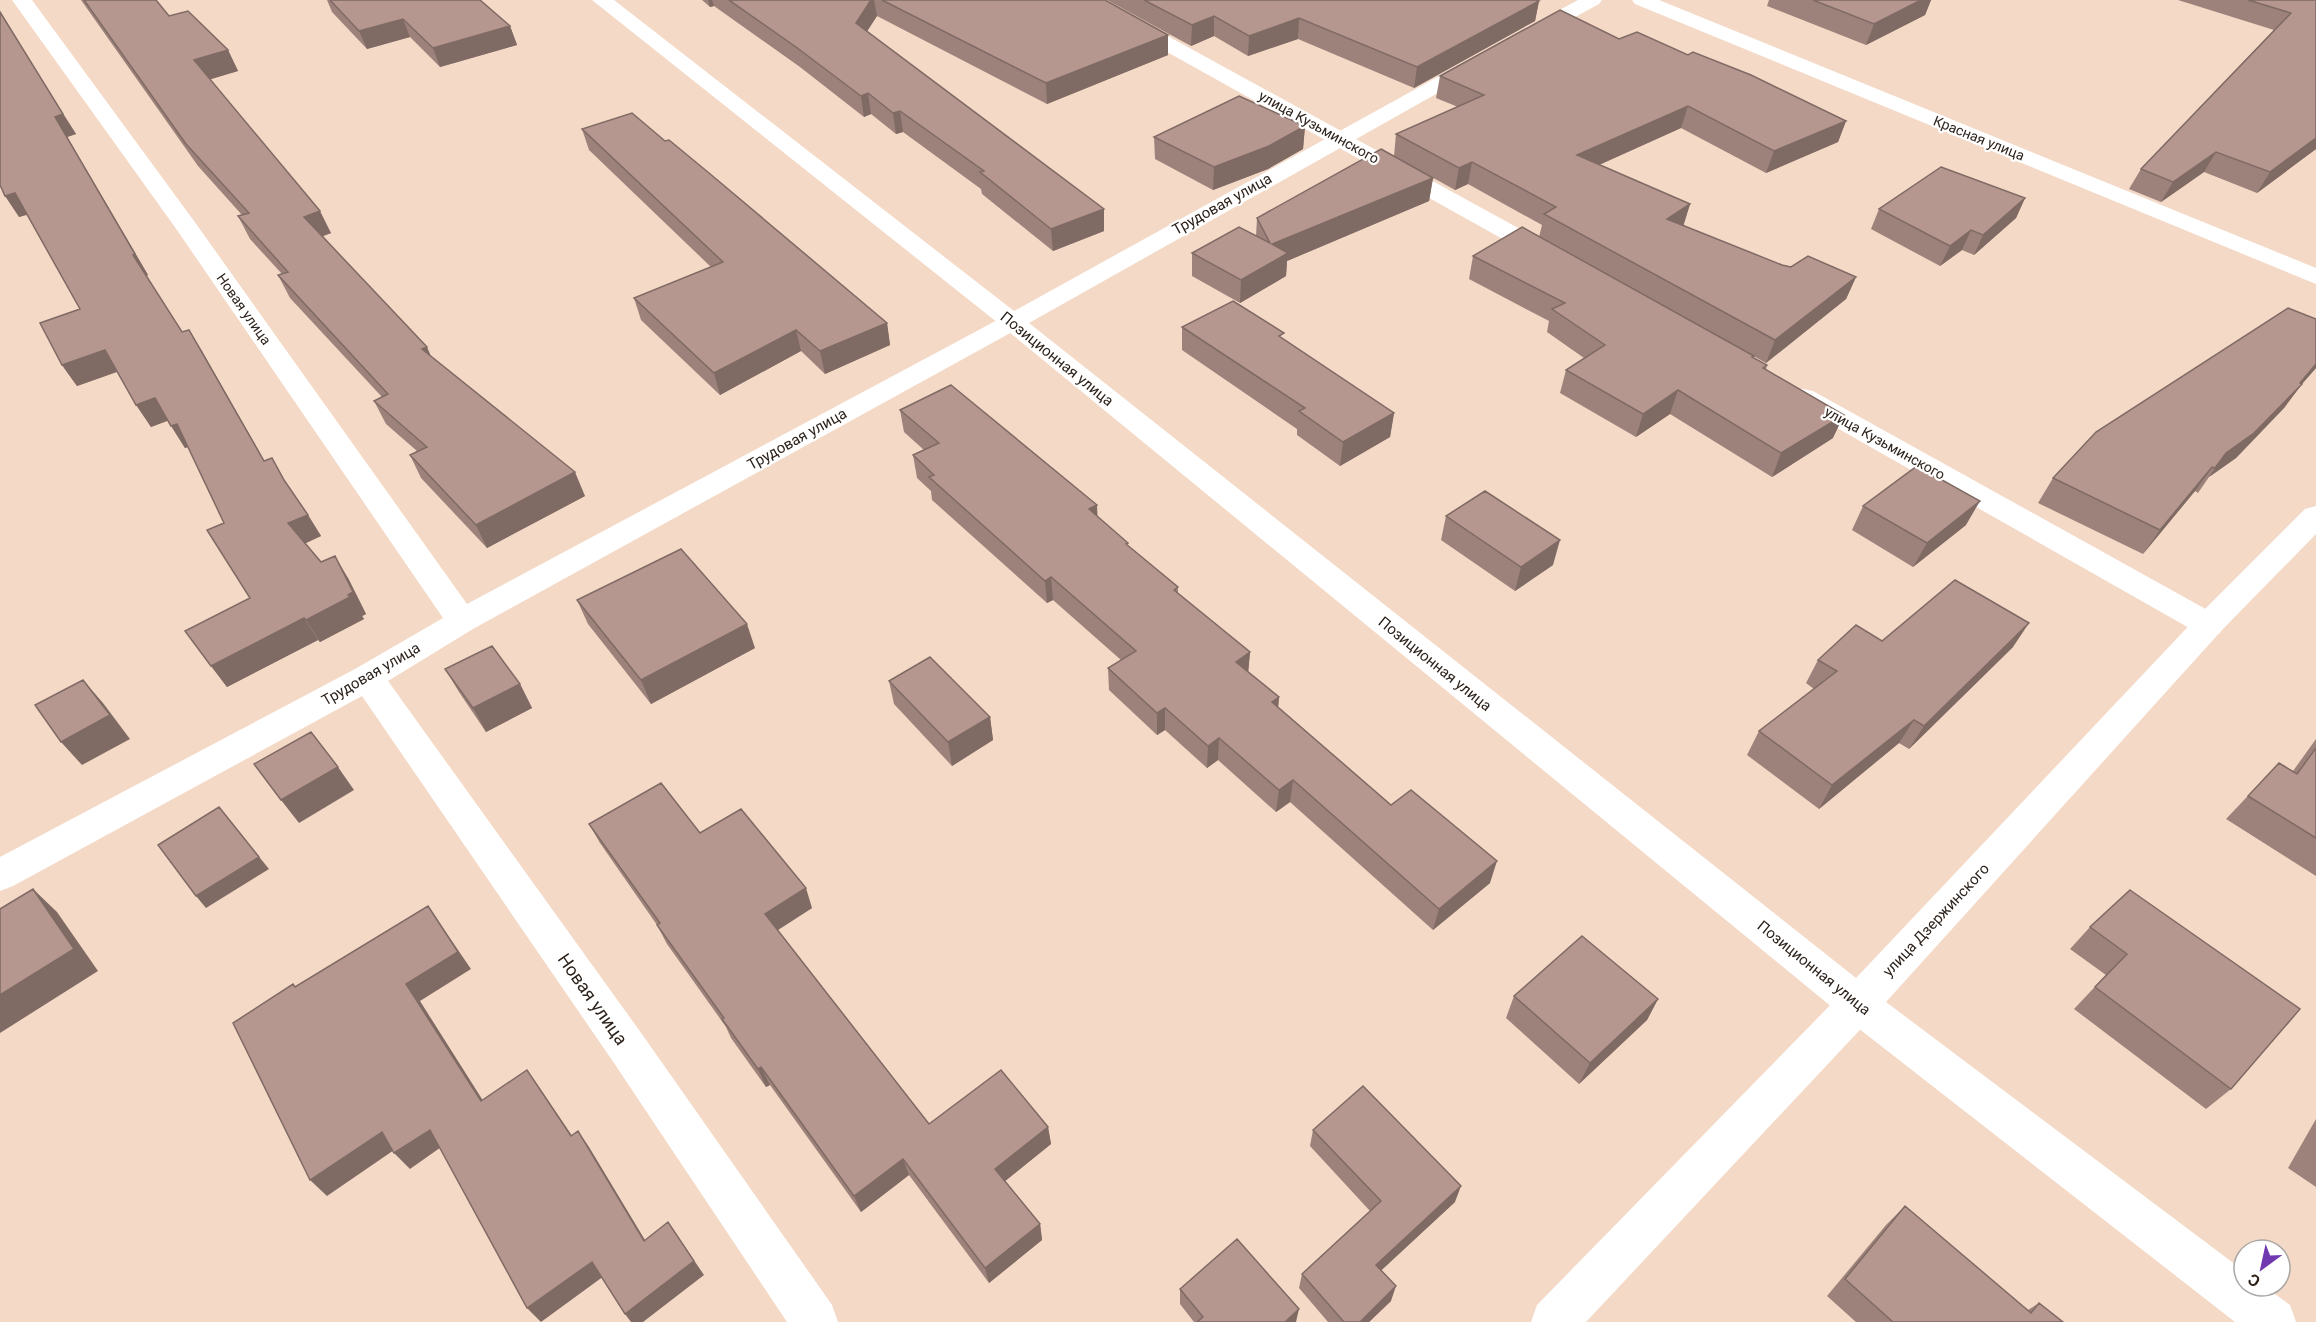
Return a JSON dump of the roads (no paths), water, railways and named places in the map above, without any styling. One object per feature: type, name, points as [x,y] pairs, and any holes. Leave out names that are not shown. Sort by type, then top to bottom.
[{"type":"street","name":"Новая улица","points":[[22,0],[186,226],[462,621]]},
{"type":"street","name":"Позиционная улица","points":[[602,0],[1012,322],[1858,1004],[2273,1322]]},
{"type":"street","name":"улица Кузьминского","points":[[1088,0],[1568,265]]},
{"type":"street","name":"Трудовая улица","points":[[0,875],[367,678],[462,621],[1012,322],[1592,0]]},
{"type":"street","name":"Красная улица","points":[[1642,0],[2316,277]]},
{"type":"street","name":"улица Кузьминского","points":[[1785,387],[2209,625]]},
{"type":"street","name":"улица Дзержинского","points":[[1554,1322],[1858,1004],[2209,625],[2316,516]]},
{"type":"street","name":"Новая улица","points":[[367,678],[628,1050],[815,1322]]}]
